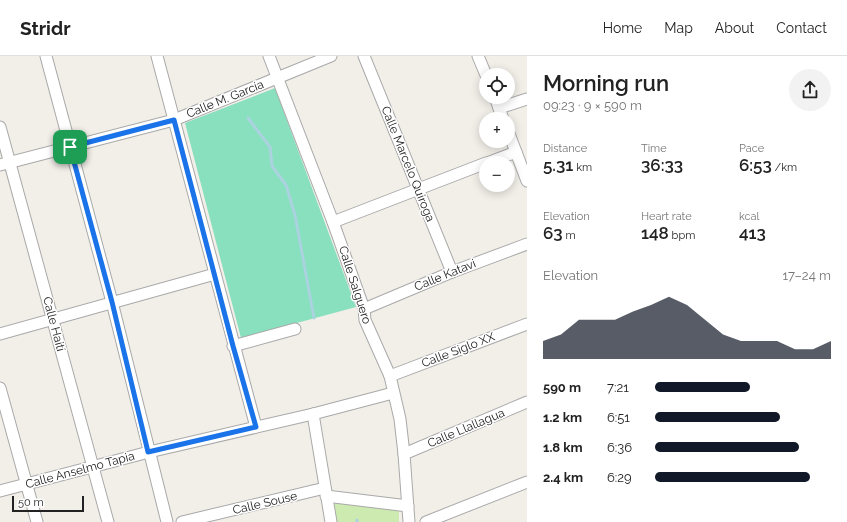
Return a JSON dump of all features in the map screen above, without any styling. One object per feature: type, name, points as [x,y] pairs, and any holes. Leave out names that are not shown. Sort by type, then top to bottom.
[{"type":"street","points":[[46,56],[112,302],[148,452],[167,522]]},
{"type":"street","points":[[157,56],[233,346],[256,427]]},
{"type":"street","name":"Calle Salguero","points":[[269,56],[333,222],[364,308],[365,320],[390,376],[400,419],[409,522]]},
{"type":"street","name":"Calle M. García","points":[[5,164],[174,120],[331,56]]},
{"type":"street","name":"Calle Marcelo Quiroga","points":[[364,56],[452,272]]},
{"type":"street","points":[[478,56],[483,68]]},
{"type":"street","points":[[504,112],[527,99]]},
{"type":"street","name":"Calle Haití","points":[[0,127],[5,164],[53,320],[108,522]]},
{"type":"street","points":[[514,148],[527,182]]},
{"type":"street","points":[[505,156],[516,152]]},
{"type":"street","points":[[333,222],[479,166]]},
{"type":"street","name":"Calle Katavi","points":[[364,308],[452,272],[527,244]]},
{"type":"street","points":[[0,334],[215,274]]},
{"type":"street","name":"Calle Siglo XX","points":[[390,376],[527,324]]},
{"type":"street","points":[[233,346],[295,329]]},
{"type":"street","points":[[0,388],[37,522]]},
{"type":"street","name":"Calle Anselmo Tapia","points":[[0,491],[148,452],[313,414],[393,393]]},
{"type":"street","name":"Calle Llallagua","points":[[404,454],[527,402]]},
{"type":"street","points":[[313,414],[331,522]]},
{"type":"street","points":[[426,522],[527,482]]},
{"type":"street","name":"Calle Souse","points":[[182,522],[326,492],[408,506]]},
{"type":"green space","points":[[275,88],[356,307],[241,338],[185,123]]},
{"type":"green space","points":[[334,502],[399,511],[399,522],[337,522]]},
{"type":"waterway","points":[[248,118],[270,147],[272,166],[286,185],[295,215],[314,318]]},
{"type":"route","points":[[174,120],[233,346],[256,427],[148,452],[112,302],[70,147],[174,120]]}]
